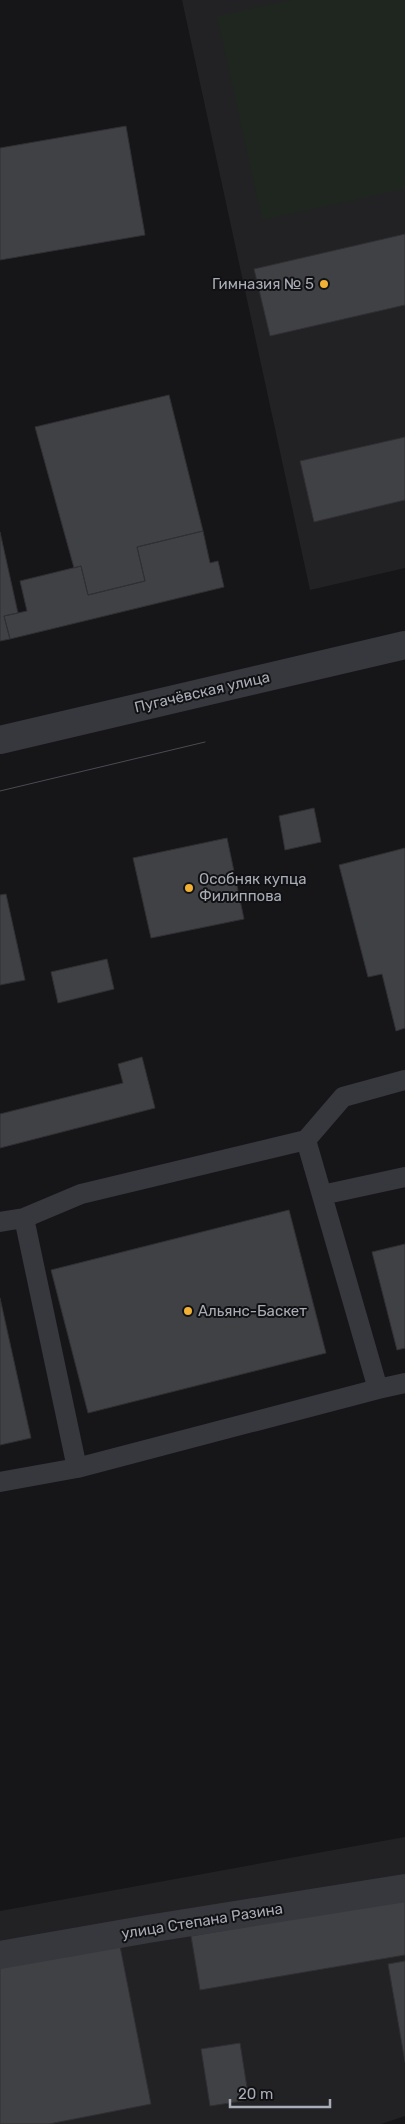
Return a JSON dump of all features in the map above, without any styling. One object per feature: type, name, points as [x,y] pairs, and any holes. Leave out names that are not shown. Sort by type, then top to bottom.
[{"type":"street","name":"Пугачёвская улица","points":[[0,740],[405,645]]},
{"type":"street","name":"улица Степана Разина","points":[[0,1956],[148,1929],[405,1888]]},
{"type":"lane","points":[[0,1222],[24,1218],[81,1194],[306,1140],[343,1097],[405,1080]]},
{"type":"lane","points":[[306,1140],[378,1389]]},
{"type":"lane","points":[[322,1195],[405,1177]]},
{"type":"lane","points":[[24,1218],[77,1468]]},
{"type":"lane","points":[[0,1482],[77,1468],[405,1382]]},
{"type":"shaded area","name":"Гимназия № 5","points":[[182,0],[405,0],[405,568],[310,590]]},
{"type":"shaded area","points":[[291,0],[405,0],[405,189],[262,220],[217,16]]},
{"type":"shaded area","points":[[405,1837],[405,2116],[381,2124],[0,2124],[0,1911]]},
{"type":"building","points":[[126,126],[145,235],[0,260],[0,148]]},
{"type":"building","points":[[405,234],[405,305],[270,336],[254,269]]},
{"type":"building","points":[[169,395],[203,531],[137,547],[145,581],[88,595],[81,566],[74,568],[35,427]]},
{"type":"building","points":[[405,437],[405,500],[314,522],[300,461]]},
{"type":"building","points":[[203,531],[210,563],[218,561],[224,587],[10,639],[4,616],[27,611],[20,581],[81,566],[88,595],[145,581],[137,547]]},
{"type":"building","points":[[0,532],[18,613],[4,616],[10,639],[0,641]]},
{"type":"building","points":[[314,808],[321,842],[285,850],[279,816]]},
{"type":"building","name":"Особняк купца Филиппова","points":[[227,838],[244,919],[151,938],[133,858]]},
{"type":"building","points":[[405,848],[405,1028],[396,1031],[382,974],[368,977],[339,865]]},
{"type":"building","points":[[6,894],[25,980],[0,985],[0,895]]},
{"type":"building","points":[[107,959],[114,989],[58,1003],[51,972]]},
{"type":"building","points":[[142,1057],[155,1108],[0,1148],[0,1114],[123,1083],[118,1064]]},
{"type":"building","name":"Альянс-Баскет","points":[[289,1210],[326,1353],[88,1413],[51,1270]]},
{"type":"building","points":[[405,1244],[405,1348],[397,1350],[372,1252]]},
{"type":"building","points":[[0,1298],[31,1438],[0,1445]]},
{"type":"building","points":[[405,1899],[405,1955],[200,1990],[191,1936]]},
{"type":"building","points":[[119,1941],[151,2104],[49,2124],[0,2124],[0,1964]]},
{"type":"building","points":[[405,1961],[405,2062],[388,1964]]},
{"type":"building","points":[[240,2043],[249,2100],[210,2106],[201,2049]]},
{"type":"tram line","points":[[0,791],[205,742]]},
{"type":"place","name":"Гимназия № 5","points":[[324,284]]},
{"type":"place","name":"Особняк купца Филиппова","points":[[189,888]]},
{"type":"place","name":"Альянс-Баскет","points":[[188,1311]]}]
